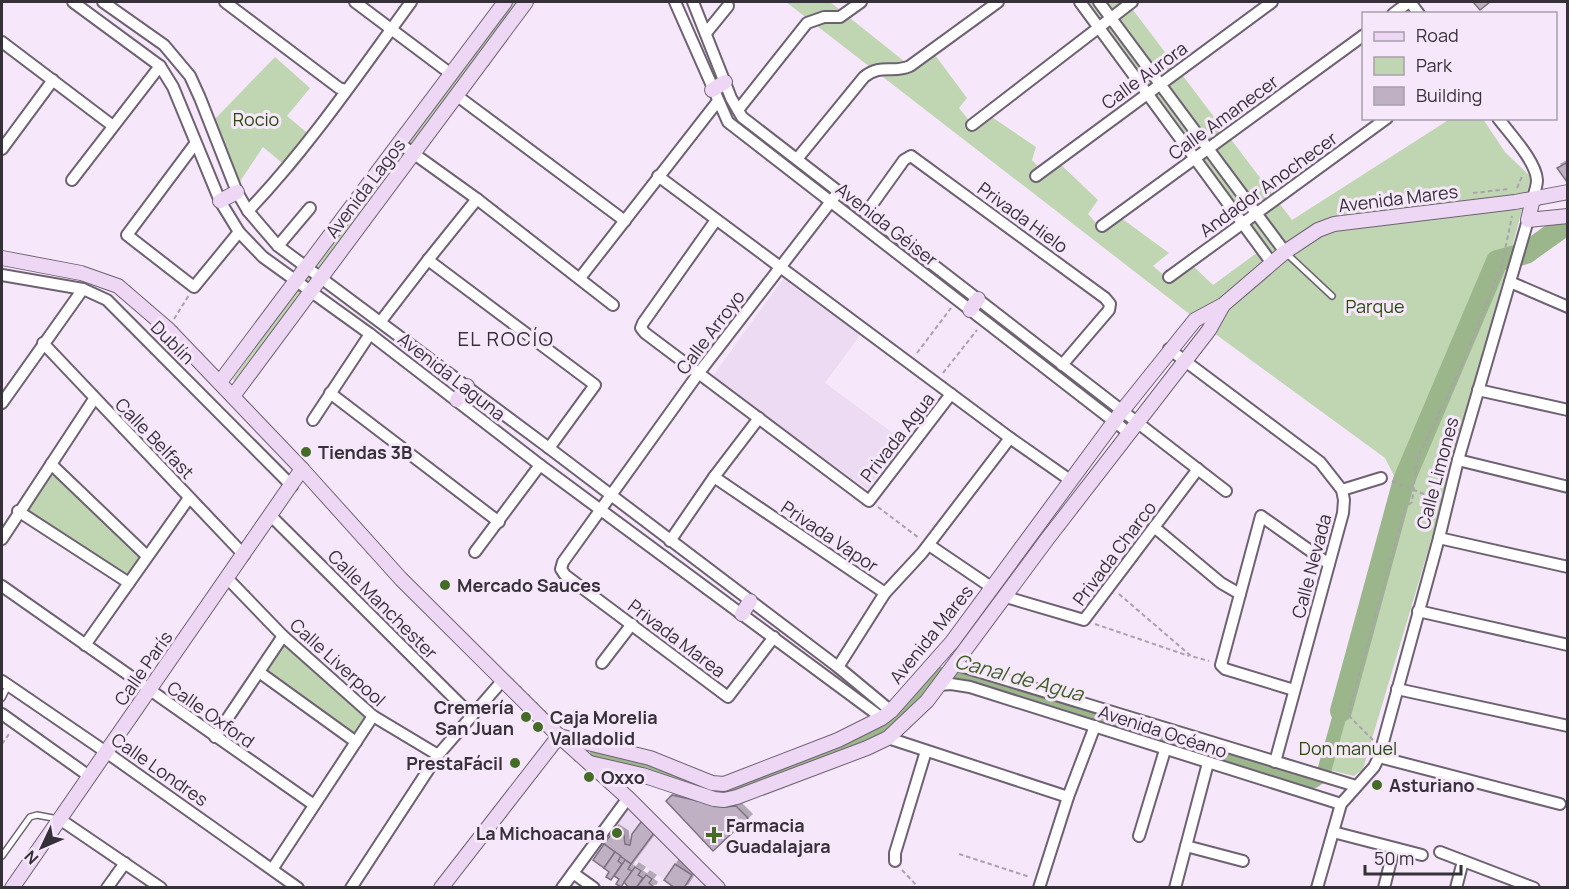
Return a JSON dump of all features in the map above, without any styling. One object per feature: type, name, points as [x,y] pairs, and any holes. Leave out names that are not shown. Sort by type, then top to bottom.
[{"type":"street","name":"Avenida Laguna","points":[[73,2],[160,66],[173,87],[220,201],[239,232],[263,257],[370,334],[601,511],[886,715]]},
{"type":"street","name":"Avenida Laguna","points":[[103,2],[164,45],[190,76],[201,98],[237,192],[248,211],[278,246],[381,321],[838,667],[886,715]]},
{"type":"street","points":[[225,2],[339,88],[346,90]]},
{"type":"street","points":[[355,2],[451,74]]},
{"type":"street","points":[[248,211],[277,181],[411,2]]},
{"type":"street","name":"Avenida Lagos","points":[[220,382],[506,2]]},
{"type":"street","name":"Avenida Lagos","points":[[233,396],[526,2]]},
{"type":"street","name":"Avenida Géiser","points":[[675,2],[728,122],[957,300],[974,304],[984,321],[1133,428],[1198,469],[1226,491]]},
{"type":"street","name":"Avenida Géiser","points":[[693,2],[731,99],[742,117],[866,213],[974,304],[1062,365],[1118,416]]},
{"type":"street","points":[[738,111],[772,65],[810,20],[840,16],[861,2]]},
{"type":"street","points":[[797,159],[864,77],[877,69],[904,69],[910,66],[998,2]]},
{"type":"street","points":[[1080,2],[1149,92],[1271,262]]},
{"type":"street","points":[[1099,2],[1285,252]]},
{"type":"street","points":[[972,125],[1132,2]]},
{"type":"street","name":"Calle Aurora","points":[[1036,176],[1272,2]]},
{"type":"street","points":[[1396,12],[1410,2]]},
{"type":"street","points":[[706,33],[728,6]]},
{"type":"street","points":[[488,24],[501,34]]},
{"type":"street","name":"Calle Amanecer","points":[[1102,226],[1362,36]]},
{"type":"street","points":[[2,42],[112,126]]},
{"type":"street","points":[[72,180],[160,66]]},
{"type":"street","points":[[2,149],[53,80]]},
{"type":"street","points":[[580,278],[625,221],[725,82]]},
{"type":"street","points":[[456,95],[625,221]]},
{"type":"street","name":"Andador Anochecer","points":[[1169,277],[1385,120]]},
{"type":"street","points":[[1500,120],[1530,160],[1538,181],[1533,199]]},
{"type":"street","points":[[399,143],[477,199],[613,305]]},
{"type":"street","points":[[195,144],[127,235],[194,287],[239,232]]},
{"type":"street","name":"Privada Hielo","points":[[866,213],[904,160],[911,156],[1106,298],[1110,304],[1109,310],[1062,365]]},
{"type":"street","name":"Privada Agua","points":[[658,176],[951,394],[869,501],[698,374],[641,328],[716,220]]},
{"type":"street","points":[[220,201],[237,192]]},
{"type":"street","name":"Calle Arroyo","points":[[612,496],[698,374],[839,192]]},
{"type":"street","name":"Avenida Mares","points":[[559,736],[650,758],[711,783],[724,784],[838,740],[886,715],[941,656],[1118,416],[1194,320],[1223,305],[1285,252],[1318,230],[1334,224],[1515,202],[1568,192]]},
{"type":"street","points":[[381,321],[477,199]]},
{"type":"street","name":"Calle Limones","points":[[1317,888],[1341,804],[1374,767],[1380,752],[1458,460],[1533,199]]},
{"type":"street","points":[[278,246],[310,207]]},
{"type":"street","points":[[1528,220],[1568,216]]},
{"type":"street","points":[[2,258],[81,273],[118,286],[168,329],[303,469],[401,579],[559,736],[628,798],[718,888]]},
{"type":"street","points":[[428,261],[595,385],[549,448]]},
{"type":"street","name":"Dublín","points":[[2,275],[83,289],[107,300],[292,486]]},
{"type":"street","points":[[1510,282],[1568,307]]},
{"type":"street","points":[[2,403],[83,289]]},
{"type":"street","name":"Avenida Mares","points":[[588,762],[642,775],[723,800],[785,780],[888,738],[927,701],[1006,597],[1047,538],[1209,330],[1223,305]]},
{"type":"street","points":[[313,420],[370,334]]},
{"type":"street","name":"Calle Belfast","points":[[43,343],[244,555]]},
{"type":"street","points":[[1169,349],[1320,462],[1342,490],[1381,478]]},
{"type":"street","points":[[457,400],[467,386]]},
{"type":"street","points":[[1478,390],[1568,410]]},
{"type":"street","points":[[330,393],[499,522]]},
{"type":"street","points":[[951,394],[1070,480]]},
{"type":"street","points":[[2,539],[18,511],[94,399]]},
{"type":"street","points":[[670,541],[714,477],[759,418]]},
{"type":"street","points":[[885,593],[929,545],[1010,438]]},
{"type":"street","points":[[1458,460],[1568,487]]},
{"type":"street","points":[[51,464],[147,556]]},
{"type":"street","points":[[475,552],[540,465]]},
{"type":"street","name":"Calle París","points":[[12,888],[303,469]]},
{"type":"street","name":"Privada Charco","points":[[1006,597],[1084,620],[1198,469]]},
{"type":"street","name":"Privada Vapor","points":[[714,477],[885,593],[838,667]]},
{"type":"street","name":"Calle Nevada","points":[[1275,762],[1343,513],[1342,490]]},
{"type":"street","name":"Privada Marea","points":[[612,496],[562,562],[561,569],[565,575],[728,697],[774,637]]},
{"type":"street","points":[[85,645],[189,498]]},
{"type":"street","points":[[18,511],[129,583]]},
{"type":"street","name":"Calle Manchester","points":[[271,516],[472,716]]},
{"type":"street","points":[[1294,690],[1225,669],[1221,665],[1262,516],[1329,564]]},
{"type":"street","points":[[1154,527],[1221,583],[1240,594]]},
{"type":"street","points":[[1033,530],[1047,538]]},
{"type":"street","points":[[1439,538],[1568,567]]},
{"type":"street","points":[[929,545],[991,587]]},
{"type":"street","name":"Calle Liverpool","points":[[227,578],[284,636],[373,716],[438,755]]},
{"type":"street","name":"Calle Oxford","points":[[2,586],[314,805]]},
{"type":"street","points":[[742,614],[750,601]]},
{"type":"street","points":[[1418,611],[1568,645]]},
{"type":"street","points":[[602,663],[632,624]]},
{"type":"street","points":[[215,737],[284,636]]},
{"type":"street","name":"Avenida Océano","points":[[954,664],[1356,786]]},
{"type":"street","points":[[259,672],[356,742]]},
{"type":"street","points":[[351,888],[438,755],[502,680]]},
{"type":"street","name":"Calle Londres","points":[[5,683],[273,868],[297,888]]},
{"type":"street","name":"Avenida Océano","points":[[939,685],[970,687],[1341,804]]},
{"type":"street","points":[[1397,689],[1568,726]]},
{"type":"street","points":[[2,714],[89,776]]},
{"type":"street","points":[[273,868],[373,716]]},
{"type":"street","points":[[1040,884],[1068,797],[1095,726]]},
{"type":"street","points":[[441,888],[559,736]]},
{"type":"street","points":[[888,738],[1068,797]]},
{"type":"street","points":[[1139,836],[1165,750]]},
{"type":"street","points":[[895,861],[895,853],[926,751]]},
{"type":"street","points":[[1380,752],[1560,804]]},
{"type":"street","points":[[1175,888],[1208,763]]},
{"type":"street","points":[[562,888],[628,798]]},
{"type":"street","points":[[61,820],[161,888]]},
{"type":"street","points":[[1333,832],[1422,855]]},
{"type":"street","points":[[1186,846],[1243,861]]},
{"type":"street","points":[[1384,888],[1394,848]]},
{"type":"street","points":[[1440,852],[1527,886]]},
{"type":"street","points":[[1456,888],[1463,861]]},
{"type":"street","points":[[107,888],[125,863]]},
{"type":"street","points":[[573,873],[594,888]]},
{"type":"lane","points":[[1285,252],[1332,297]]},
{"type":"lane","points":[[2,698],[5,683]]},
{"type":"lane","points":[[2,856],[30,817],[37,815],[61,820]]},
{"type":"path","points":[[1380,752],[1348,715],[1405,508],[1412,502],[1417,459],[1460,370],[1502,264],[1515,202]]},
{"type":"path","points":[[168,329],[194,287]]},
{"type":"path","points":[[909,363],[957,300]]},
{"type":"path","points":[[936,383],[984,321]]},
{"type":"path","points":[[1397,482],[1447,503]]},
{"type":"path","points":[[869,501],[929,545]]},
{"type":"path","points":[[1110,586],[1191,656]]},
{"type":"path","points":[[1084,620],[1221,665]]},
{"type":"path","points":[[959,854],[1040,884]]},
{"type":"path","points":[[895,861],[919,888]]},
{"type":"shaded area","points":[[783,279],[860,335],[825,383],[904,441],[868,490],[712,377]]},
{"type":"shaded area","points":[[630,802],[716,887],[675,887],[635,859],[631,864],[601,842]]},
{"type":"green space","points":[[505,2],[527,2],[236,383],[233,379]]},
{"type":"green space","name":"Parque","points":[[786,2],[830,2],[910,66],[932,51],[967,98],[959,108],[972,124],[986,113],[1036,147],[1032,160],[1042,171],[1059,163],[1098,200],[1088,214],[1097,224],[1117,215],[1169,253],[1153,266],[1166,277],[1189,262],[1213,285],[1262,249],[1079,2],[1127,2],[1292,220],[1448,120],[1484,120],[1505,152],[1531,177],[1448,484],[1363,769],[1354,776],[1321,768],[1342,699],[1397,482],[1385,458],[1214,333]]},
{"type":"green space","name":"Rocio","points":[[275,57],[310,88],[287,116],[317,141],[293,172],[263,147],[239,183],[214,120]]},
{"type":"green space","points":[[51,467],[144,557],[128,578],[22,510]]},
{"type":"green space","points":[[283,636],[373,716],[356,742],[259,672]]},
{"type":"building","points":[[1473,2],[1490,2],[1480,10]]},
{"type":"building","points":[[1568,162],[1568,182],[1567,182],[1557,168]]},
{"type":"building","name":"Farmacia Guadalajara","points":[[672,795],[724,807],[736,806],[748,818],[713,851],[666,801]]},
{"type":"building","points":[[645,817],[657,829],[631,864],[604,844],[615,829],[624,835],[625,844],[630,845],[632,834]]},
{"type":"building","points":[[604,844],[615,852],[604,868],[593,860]]},
{"type":"building","points":[[615,852],[621,856],[618,861],[622,864],[611,880],[606,877],[609,872],[604,868]]},
{"type":"building","points":[[625,860],[631,864],[628,869],[632,871],[621,887],[616,884],[619,879],[614,876]]},
{"type":"building","points":[[675,864],[692,875],[684,888],[675,888],[664,880]]},
{"type":"building","points":[[635,867],[641,871],[638,875],[643,878],[636,888],[629,888],[624,882]]},
{"type":"building","points":[[646,875],[652,879],[649,883],[653,886],[652,888],[636,888]]},
{"type":"waterway","name":"Don manuel","points":[[1341,711],[1404,480],[1497,261],[1526,253],[1565,225]]},
{"type":"waterway","name":"Canal de Agua","points":[[596,756],[649,767],[709,791],[725,794],[871,735],[892,722],[932,680],[942,674],[973,679],[1307,781],[1314,781],[1323,775],[1341,711]]},
{"type":"place","name":"Tiendas 3B","points":[[306,452]]},
{"type":"place","name":"Mercado Sauces","points":[[445,585]]},
{"type":"place","name":"Cremería San Juan","points":[[526,717]]},
{"type":"place","name":"Caja Morelia Valladolid","points":[[538,727]]},
{"type":"place","name":"PrestaFácil","points":[[515,763]]},
{"type":"place","name":"Oxxo","points":[[589,777]]},
{"type":"place","name":"Asturiano","points":[[1377,785]]},
{"type":"place","name":"La Michoacana","points":[[617,833]]},
{"type":"place","name":"Farmacia Guadalajara","points":[[714,835]]},
{"type":"district","name":"EL ROCÍO","points":[[506,338]]}]
